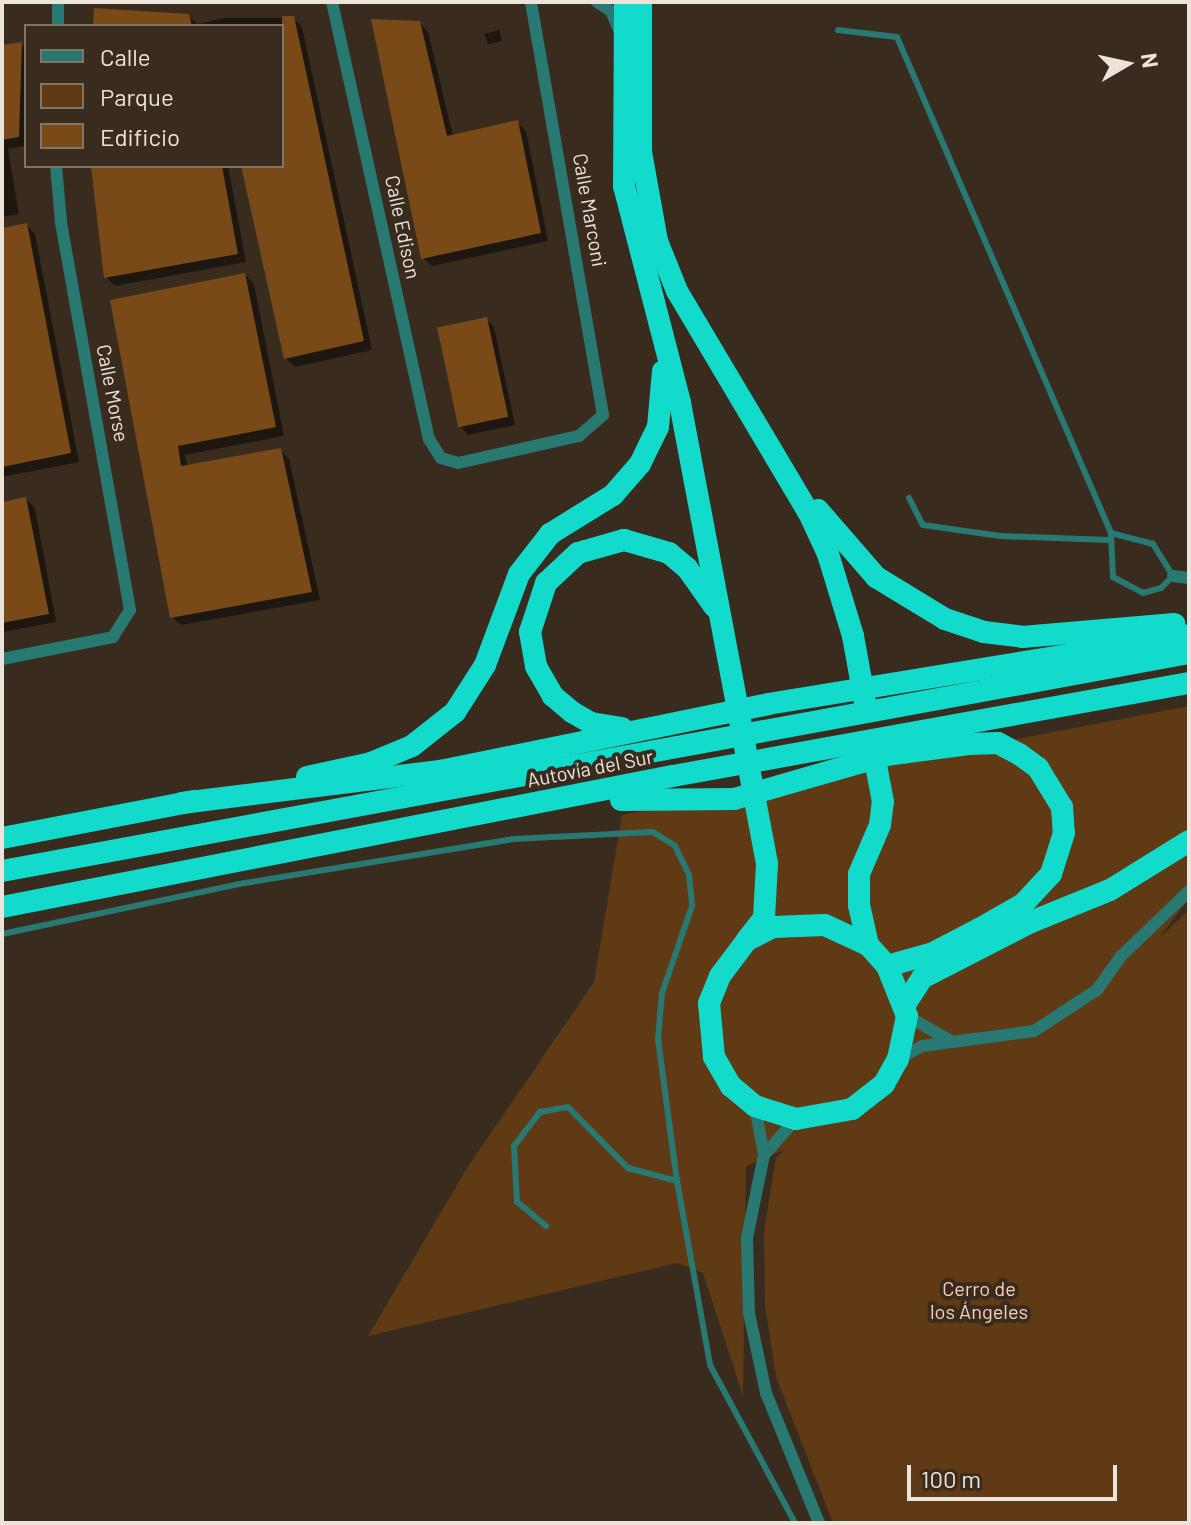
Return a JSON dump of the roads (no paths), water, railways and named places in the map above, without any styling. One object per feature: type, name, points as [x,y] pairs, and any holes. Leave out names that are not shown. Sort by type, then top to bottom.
[{"type":"highway","points":[[625,2],[624,186],[680,403],[762,832],[769,900],[764,918],[720,976],[709,1003],[714,1057],[731,1086],[755,1106],[796,1119],[852,1109],[884,1084],[898,1059],[906,1011],[922,978],[1031,922],[1110,890],[1189,841]]},
{"type":"highway","points":[[641,2],[645,192],[657,241],[677,291],[724,375],[809,513],[853,636],[883,802],[880,825],[859,874],[859,905],[868,945]]},
{"type":"highway","points":[[2,838],[371,763],[412,746],[455,712],[485,665],[519,574],[550,534],[613,495],[640,464],[658,427],[665,389],[656,314]]},
{"type":"highway","points":[[724,375],[764,420],[846,548],[876,577],[922,607],[984,632],[1022,637],[1189,622]]},
{"type":"highway","points":[[653,727],[591,723],[553,696],[541,676],[530,632],[546,583],[562,565],[578,553],[624,540],[669,553],[713,602],[730,657]]},
{"type":"highway","points":[[182,803],[440,771],[653,727],[1189,635]]},
{"type":"highway","name":"Autovía del Sur","points":[[2,871],[1189,653]]},
{"type":"highway","name":"Autovía del Sur","points":[[2,907],[1189,683]]},
{"type":"highway","points":[[312,847],[406,838],[644,796],[734,799],[914,752],[998,743],[1019,754],[1038,768],[1062,807],[1064,833],[1051,874],[1023,904],[933,953],[887,966]]},
{"type":"highway","points":[[747,940],[773,927],[825,925],[868,945],[887,966],[906,1011]]},
{"type":"street","points":[[58,2],[58,24]]},
{"type":"street","name":"Calle Edison","points":[[332,2],[429,439],[441,458],[458,463],[579,436],[598,425]]},
{"type":"street","name":"Calle Marconi","points":[[531,2],[605,404],[598,425]]},
{"type":"street","points":[[597,2],[611,11],[624,41]]},
{"type":"street","name":"Calle Morse","points":[[2,659],[113,637],[124,625],[130,593],[61,222],[56,168]]},
{"type":"street","points":[[1173,576],[1189,578]]},
{"type":"street","points":[[898,1059],[922,1046],[1034,1031],[1097,990],[1121,956],[1189,891]]},
{"type":"street","points":[[906,1011],[951,1041]]},
{"type":"street","points":[[755,1106],[764,1155],[747,1238],[749,1313],[766,1393],[819,1523]]},
{"type":"street","points":[[764,1155],[796,1119]]},
{"type":"lane","points":[[838,30],[897,37],[1110,536],[1113,577],[1127,589],[1143,593],[1161,588],[1173,576],[1153,544],[1110,536],[1000,536],[923,525],[909,498]]},
{"type":"lane","points":[[2,934],[245,883],[513,839],[653,832],[675,846],[689,875],[692,906],[662,993],[658,1039],[677,1181],[710,1365],[795,1523]]},
{"type":"lane","points":[[546,1226],[517,1202],[514,1146],[540,1112],[568,1107],[628,1168],[677,1181]]},
{"type":"park label","name":"Cerro de los Ángeles","points":[[979,1300]]}]
